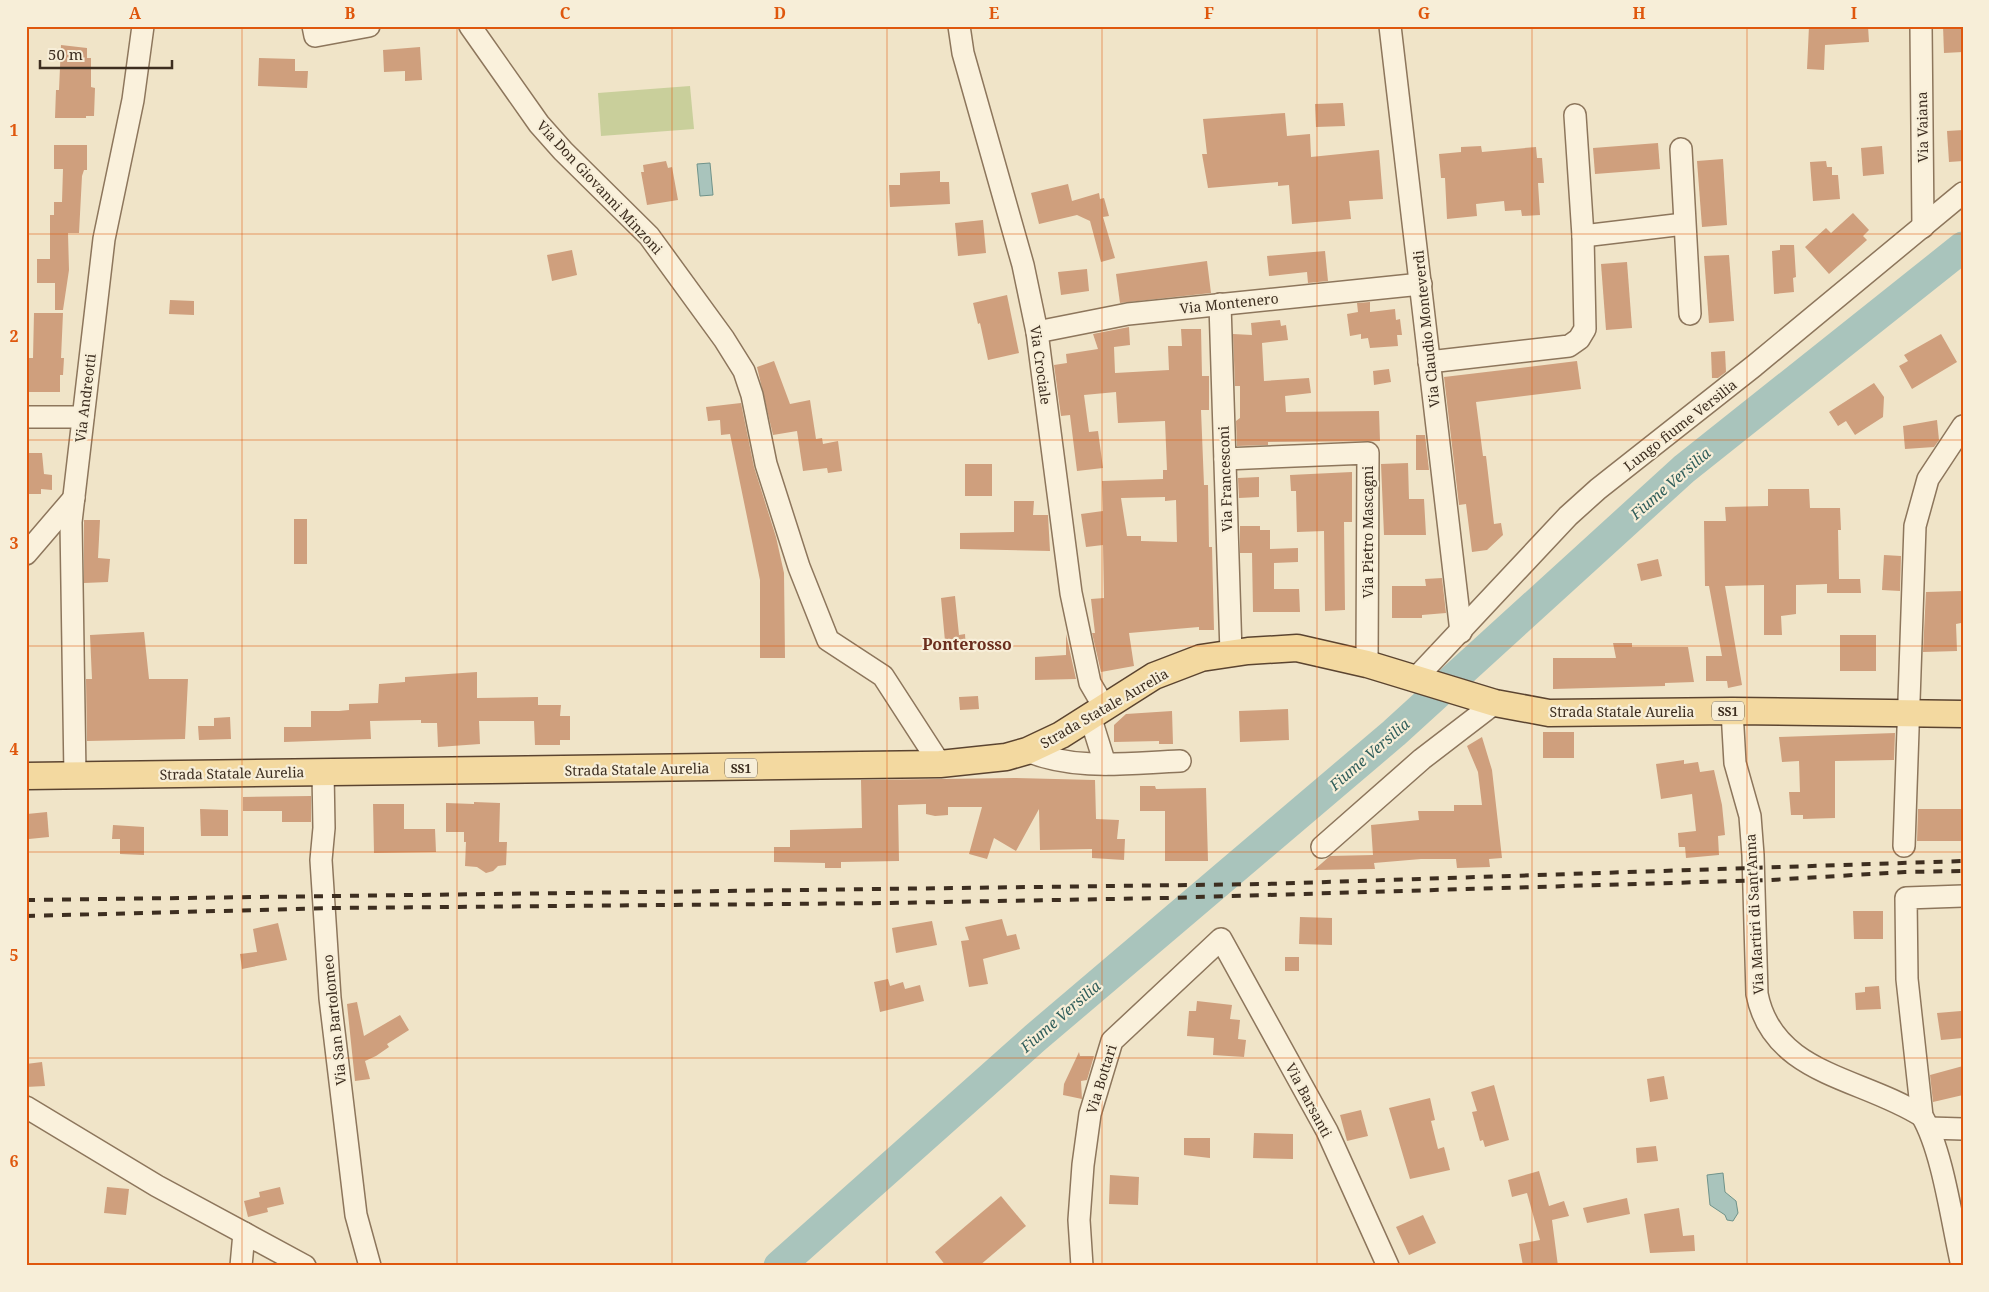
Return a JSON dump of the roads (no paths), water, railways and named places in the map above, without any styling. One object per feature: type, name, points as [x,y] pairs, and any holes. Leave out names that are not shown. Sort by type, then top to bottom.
[{"type":"main road","name":"Strada Statale Aurelia","points":[[26,776],[940,764],[1006,757],[1027,751],[1061,734],[1154,676],[1201,658],[1231,653],[1297,648],[1367,664],[1495,703],[1549,713],[1732,710],[1963,714]]},
{"type":"street","name":"Via Andreotti","points":[[76,775],[72,522],[74,498],[104,239],[133,100],[143,26]]},
{"type":"street","points":[[313,26],[316,36],[369,26]]},
{"type":"street","name":"Via Don Giovanni Minzoni","points":[[470,26],[539,124],[649,236],[724,339],[744,371],[752,395],[766,464],[799,568],[828,640],[882,676],[940,764]]},
{"type":"street","name":"Via Crociale","points":[[959,26],[963,53],[1018,248],[1037,332],[1071,593],[1097,712],[1105,764]]},
{"type":"street","name":"Via Claudio Monteverdi","points":[[1390,26],[1461,632]]},
{"type":"street","name":"Via Vaiana","points":[[1921,26],[1923,227]]},
{"type":"street","points":[[1429,362],[1569,346],[1579,339],[1585,329],[1583,236],[1575,115]]},
{"type":"street","points":[[1680,149],[1690,314]]},
{"type":"street","name":"Lungo fiume Versilia","points":[[1421,680],[1461,632],[1568,516],[1598,489],[1754,366],[1963,193]]},
{"type":"street","points":[[1583,236],[1684,224]]},
{"type":"street","name":"Via Montenero","points":[[1037,332],[1128,314],[1421,284]]},
{"type":"street","name":"Via Francesconi","points":[[1220,304],[1231,653]]},
{"type":"street","points":[[26,417],[82,417]]},
{"type":"street","points":[[1904,846],[1907,714],[1913,630],[1915,526],[1928,479],[1963,426]]},
{"type":"street","name":"Via Pietro Mascagni","points":[[1225,459],[1368,454],[1367,664]]},
{"type":"street","points":[[26,554],[74,498]]},
{"type":"street","points":[[1322,847],[1422,760],[1495,703]]},
{"type":"street","name":"Via Martiri di Sant'Anna","points":[[1732,710],[1735,762],[1750,816],[1757,994],[1766,1024],[1785,1048],[1800,1059],[1901,1103],[1925,1122]]},
{"type":"street","points":[[1027,751],[1048,759],[1068,763],[1180,762]]},
{"type":"street","name":"Via San Bartolomeo","points":[[323,772],[324,828],[321,860],[330,998],[356,1215],[370,1266]]},
{"type":"street","points":[[1962,1266],[1925,1122],[1907,979],[1906,898],[1963,896]]},
{"type":"street","name":"Via Bottari","points":[[1082,1266],[1079,1220],[1088,1122],[1112,1041],[1221,939]]},
{"type":"street","name":"Via Barsanti","points":[[1221,939],[1327,1131],[1388,1266]]},
{"type":"street","points":[[26,1107],[157,1186],[305,1266]]},
{"type":"street","points":[[1925,1122],[1963,1129]]},
{"type":"street","points":[[240,1266],[244,1233]]},
{"type":"water","points":[[710,163],[713,195],[700,196],[697,164]]},
{"type":"water","points":[[1723,1173],[1725,1192],[1736,1201],[1738,1213],[1733,1221],[1727,1220],[1725,1215],[1710,1205],[1707,1175]]},
{"type":"waterway","name":"Fiume Versilia","points":[[779,1266],[1035,1038],[1394,733],[1684,469],[1963,247]]},
{"type":"railway","points":[[26,900],[1266,884],[1963,861]]},
{"type":"railway","points":[[26,916],[336,908],[889,903],[1166,898],[1770,880],[1905,872],[1963,871]]},
{"type":"district","name":"Ponterosso","points":[[967,644]]}]
